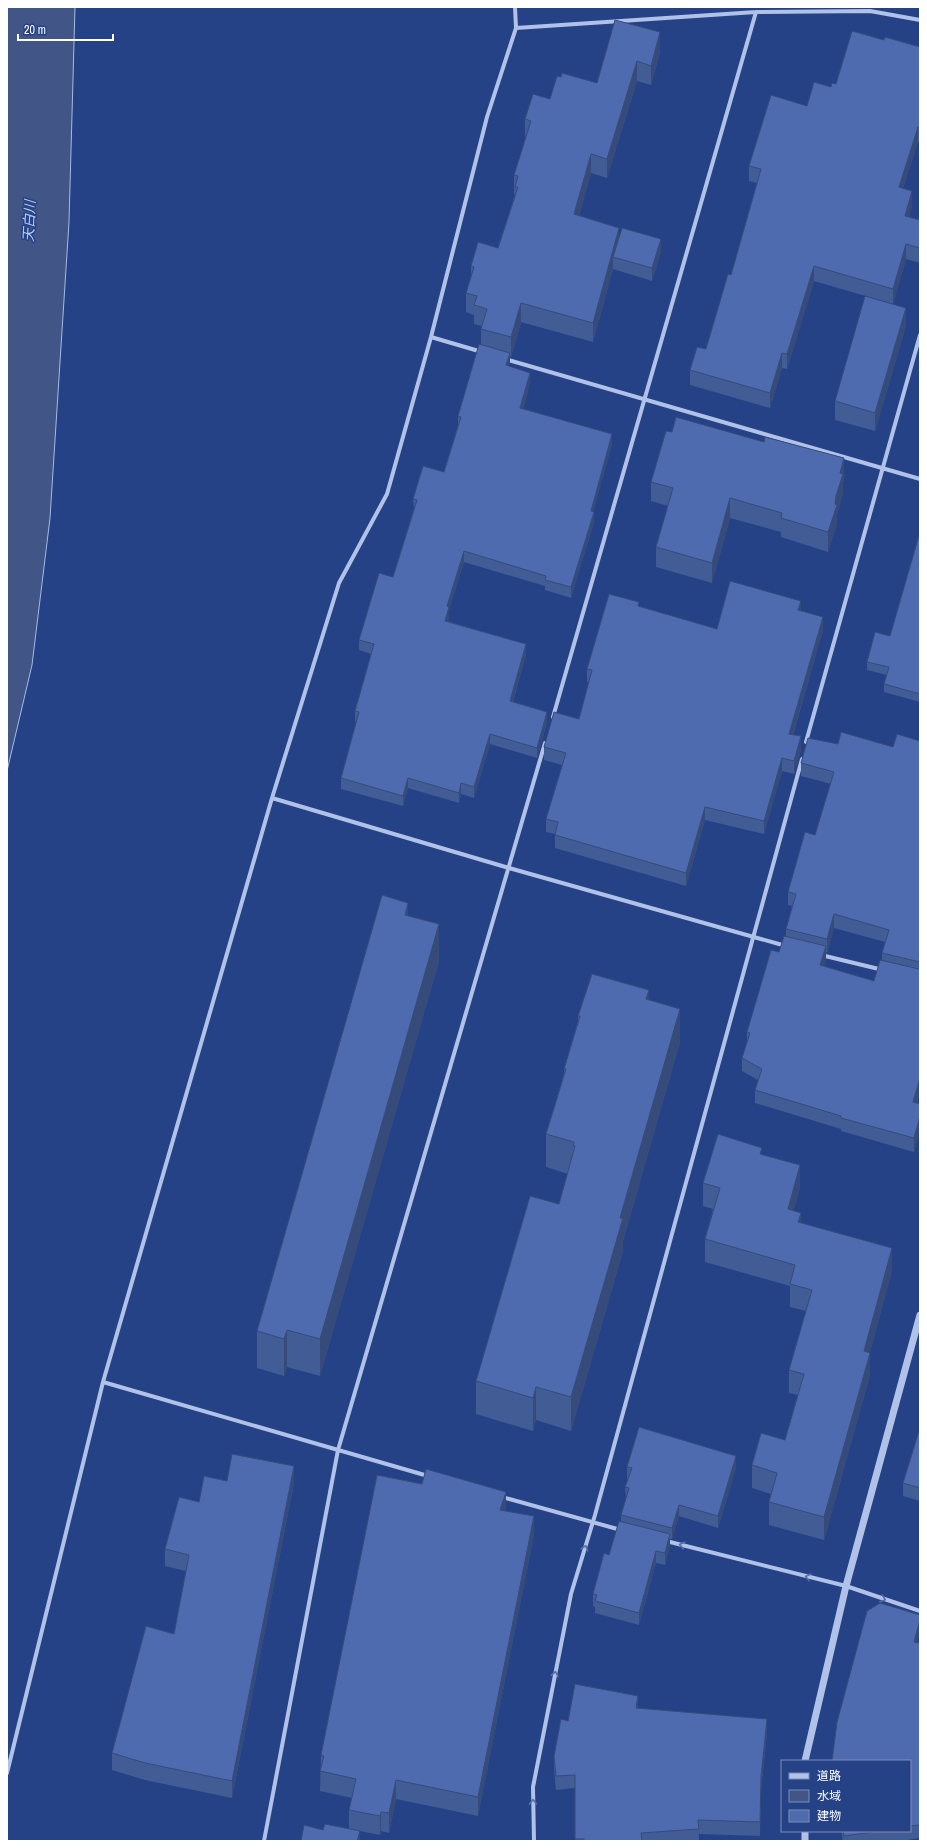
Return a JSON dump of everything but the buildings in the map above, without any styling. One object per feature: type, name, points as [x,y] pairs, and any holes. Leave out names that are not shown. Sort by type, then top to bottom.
[{"type":"street","points":[[7,1773],[103,1382],[272,798],[339,583],[387,494],[431,337],[487,117],[516,28],[515,7]]},
{"type":"street","points":[[516,28],[756,12],[870,10],[920,20]]},
{"type":"street","points":[[550,725],[756,12]]},
{"type":"street","points":[[805,746],[881,469],[920,335]]},
{"type":"street","points":[[431,337],[484,353]]},
{"type":"street","points":[[499,357],[881,469],[920,479]]},
{"type":"street","points":[[264,1841],[338,1450],[546,740]]},
{"type":"street","points":[[534,1841],[533,1787],[571,1594],[592,1523],[803,753]]},
{"type":"street","points":[[272,798],[509,868],[753,938],[791,947]]},
{"type":"street","points":[[814,953],[890,972]]},
{"type":"street","points":[[805,1760],[846,1586],[920,1315]]},
{"type":"street","points":[[103,1382],[435,1478]]},
{"type":"street","points":[[495,1495],[592,1523],[623,1530]]},
{"type":"street","points":[[661,1540],[846,1586],[920,1611]]},
{"type":"water","name":"天白川","points":[[7,7],[75,7],[69,222],[50,518],[32,665],[7,771]]}]
